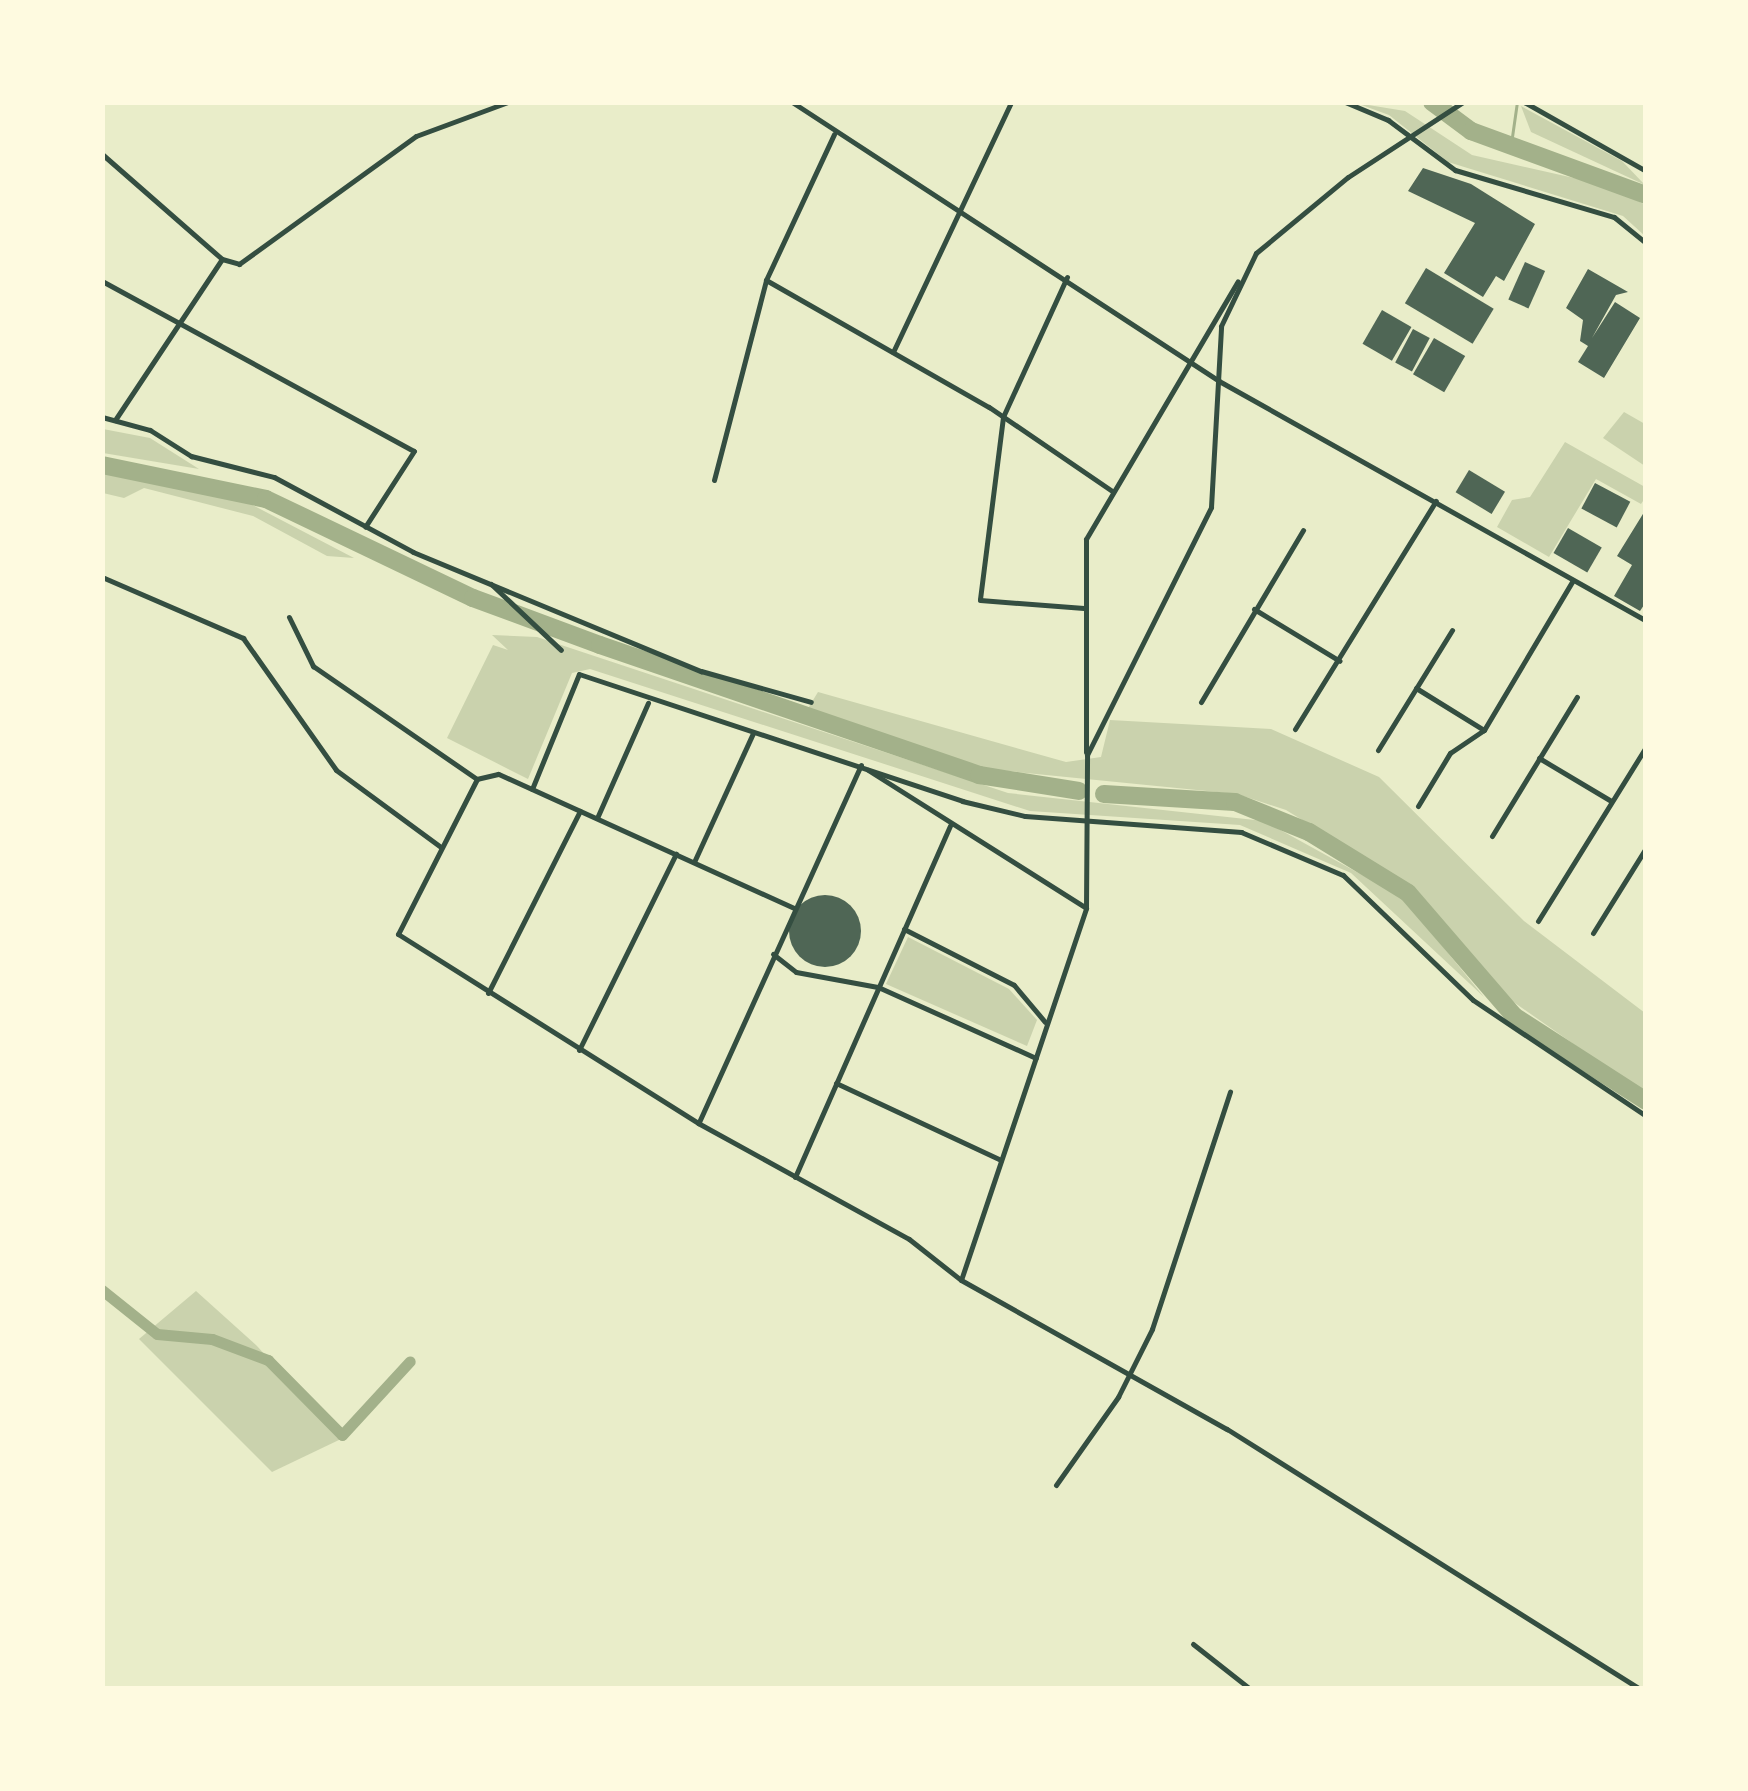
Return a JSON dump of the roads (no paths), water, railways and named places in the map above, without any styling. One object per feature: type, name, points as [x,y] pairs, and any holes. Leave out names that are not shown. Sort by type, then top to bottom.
[{"type":"street","points":[[102,154],[222,260],[239,264],[416,136],[508,102]]},
{"type":"street","points":[[792,102],[834,134],[962,209],[1215,377],[1646,621]]},
{"type":"street","points":[[893,352],[1012,102]]},
{"type":"street","points":[[1346,102],[1455,170],[1614,217],[1646,243]]},
{"type":"street","points":[[961,1280],[1086,908],[1090,819],[1086,539],[1186,356],[1243,275],[1348,176],[1412,142],[1463,102]]},
{"type":"street","points":[[1524,102],[1646,170]]},
{"type":"street","points":[[714,480],[766,280],[834,134]]},
{"type":"street","points":[[114,420],[174,325],[222,260]]},
{"type":"street","points":[[1087,755],[1200,542],[1211,507],[1220,326],[1243,275]]},
{"type":"street","points":[[1068,278],[1003,417],[980,600],[1085,608]]},
{"type":"street","points":[[766,280],[1003,417],[1112,492]]},
{"type":"street","points":[[102,282],[174,325],[414,451],[365,526]]},
{"type":"street","points":[[102,418],[191,456],[274,478],[365,526],[702,670],[812,702]]},
{"type":"street","points":[[1295,729],[1436,501]]},
{"type":"street","points":[[1201,702],[1303,530]]},
{"type":"street","points":[[102,577],[243,638],[336,770],[441,847]]},
{"type":"street","points":[[484,578],[561,650]]},
{"type":"street","points":[[1418,806],[1450,752],[1484,730],[1573,580]]},
{"type":"street","points":[[1254,609],[1340,661]]},
{"type":"street","points":[[289,617],[313,666],[477,779],[498,774],[794,908]]},
{"type":"street","points":[[1378,750],[1452,630]]},
{"type":"street","points":[[532,789],[579,674],[648,702],[1024,816],[1240,832],[1316,860],[1473,1000],[1646,1116]]},
{"type":"street","points":[[1416,688],[1484,730]]},
{"type":"street","points":[[1492,836],[1577,697]]},
{"type":"street","points":[[596,818],[648,702]]},
{"type":"street","points":[[694,862],[754,733]]},
{"type":"street","points":[[1538,920],[1646,746]]},
{"type":"street","points":[[1540,758],[1611,802]]},
{"type":"street","points":[[860,765],[950,826],[1086,908]]},
{"type":"street","points":[[698,1123],[860,765]]},
{"type":"street","points":[[477,779],[398,934],[698,1123],[909,1240],[961,1280],[1128,1376],[1638,1688]]},
{"type":"street","points":[[488,993],[580,811]]},
{"type":"street","points":[[794,1177],[950,826]]},
{"type":"street","points":[[1594,933],[1646,848]]},
{"type":"street","points":[[579,1050],[676,854]]},
{"type":"street","points":[[904,929],[1014,985],[1045,1022]]},
{"type":"street","points":[[773,954],[796,972],[878,988],[1036,1058]]},
{"type":"street","points":[[836,1083],[1002,1160]]},
{"type":"street","points":[[1056,1485],[1128,1376],[1230,1092]]},
{"type":"street","points":[[1193,1644],[1249,1688]]},
{"type":"waterway","points":[[1432,102],[1471,131],[1646,195]]},
{"type":"waterway","points":[[1511,144],[1517,102]]},
{"type":"waterway","points":[[102,465],[266,499],[473,598],[600,645],[979,775],[1079,791]]},
{"type":"waterway","points":[[1104,794],[1235,802],[1309,832],[1408,893],[1514,1016],[1646,1101]]},
{"type":"waterway","points":[[102,1290],[157,1334],[212,1339],[268,1360],[342,1435],[410,1361]]}]
